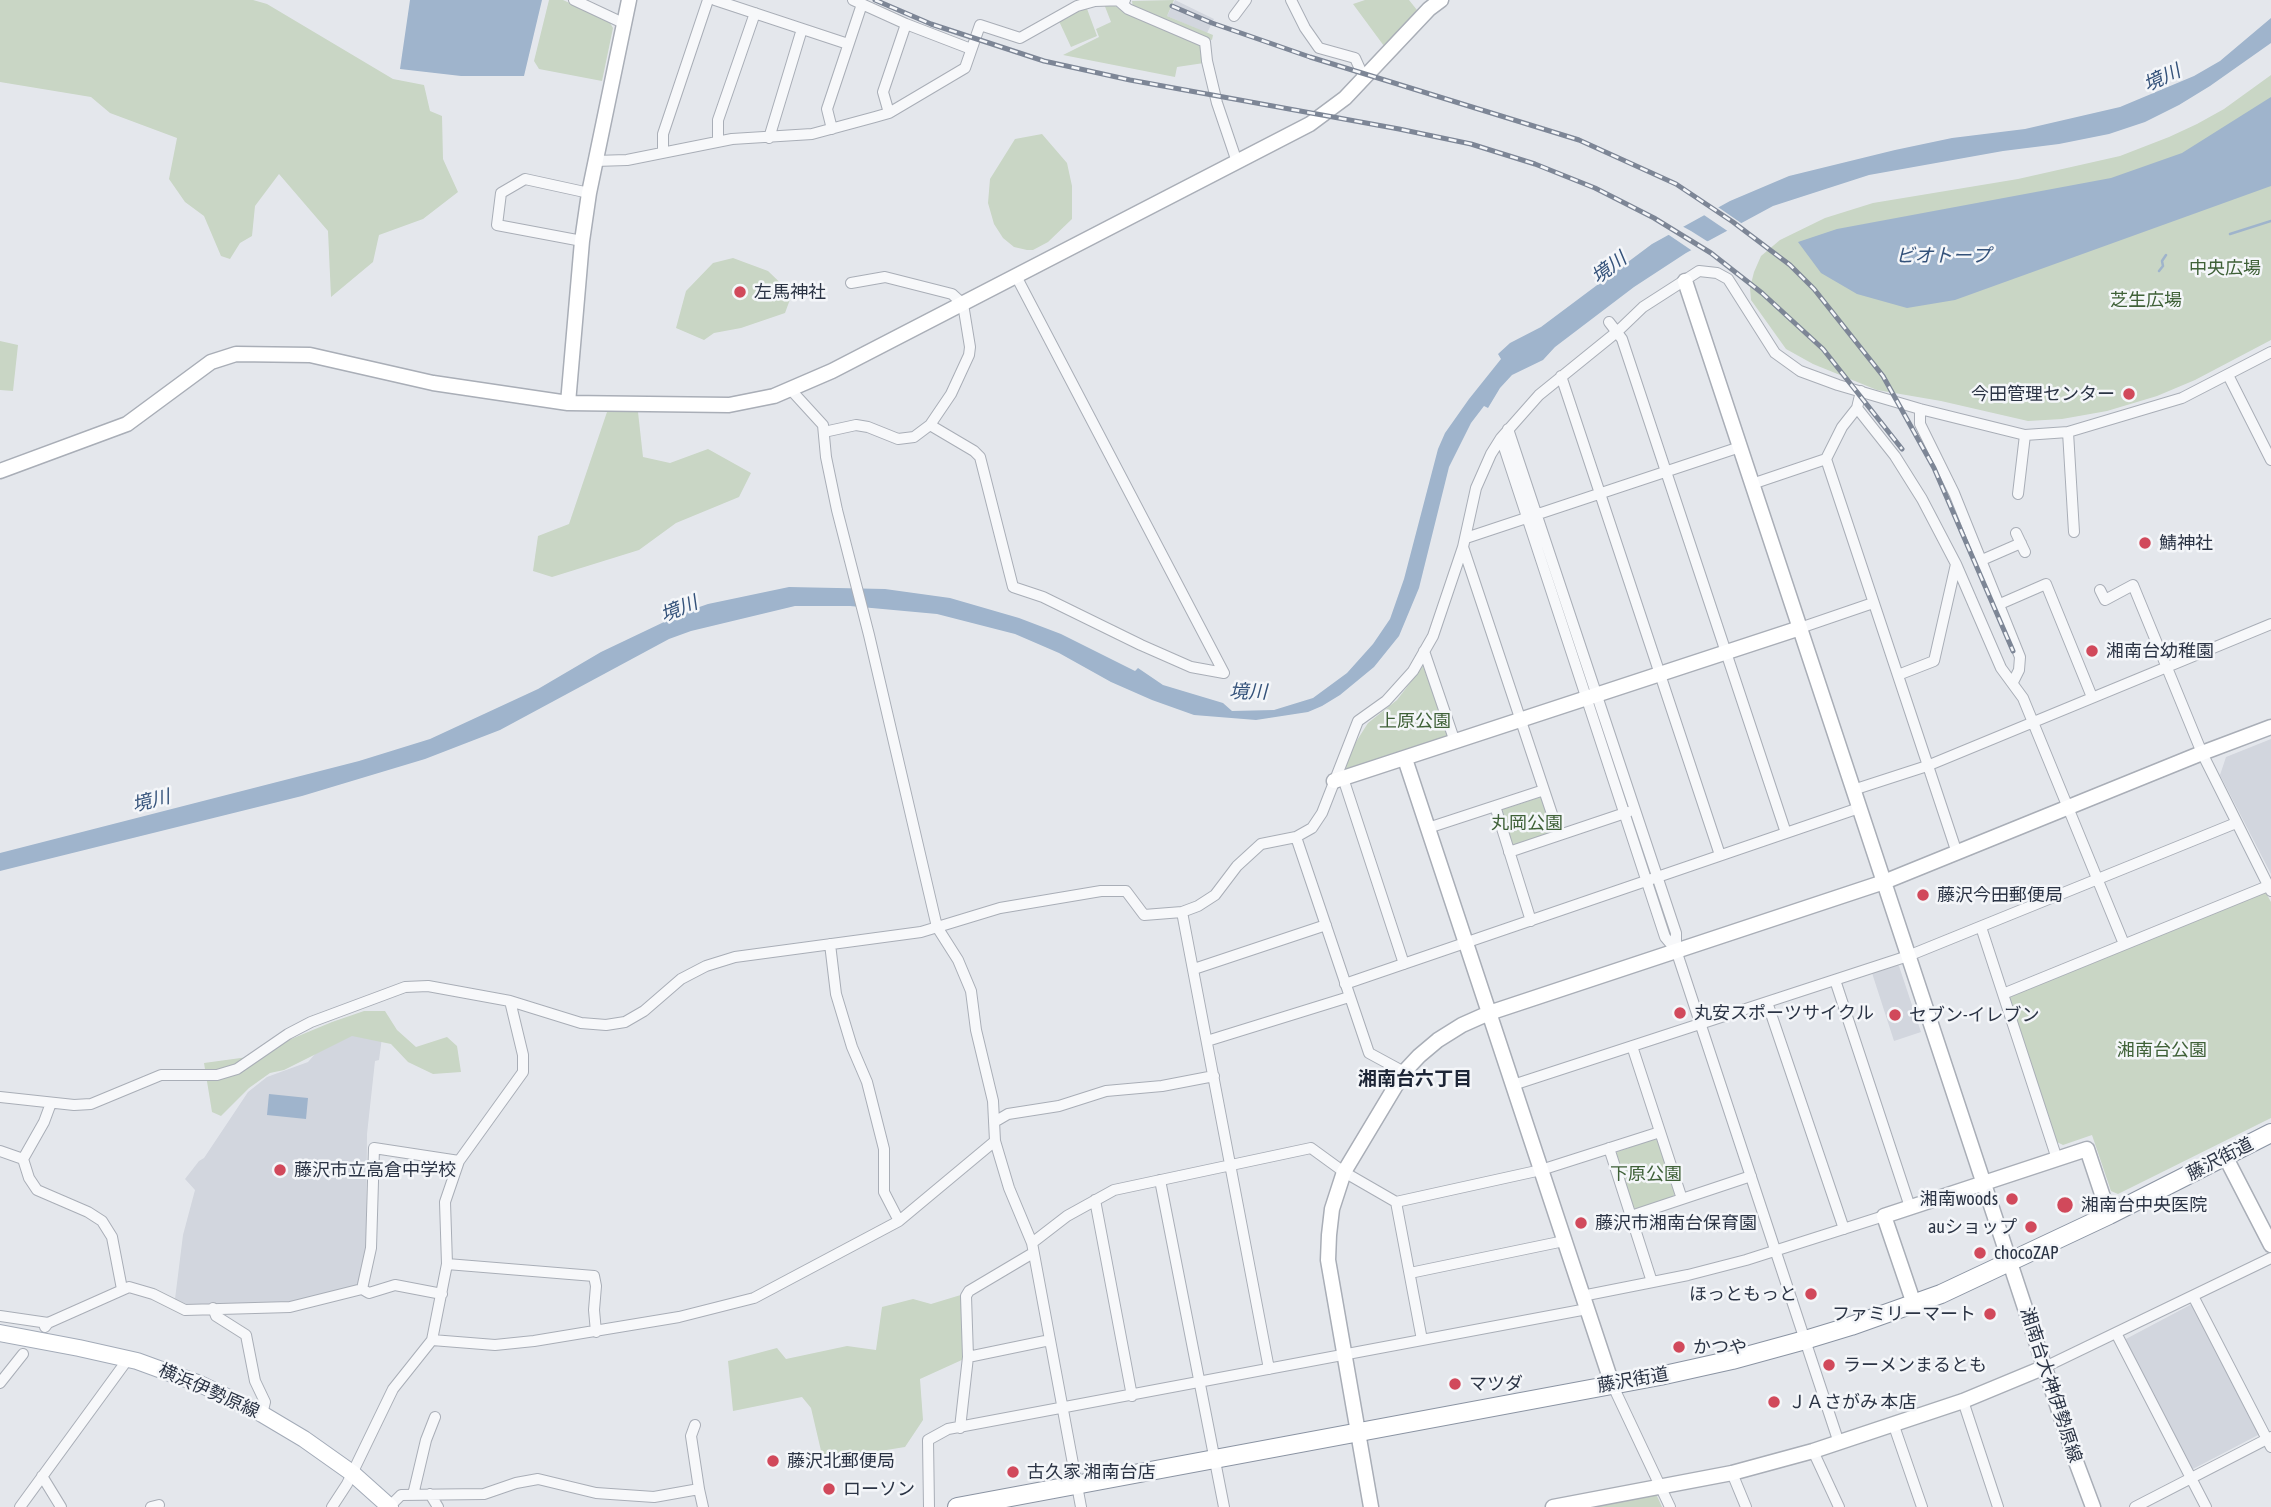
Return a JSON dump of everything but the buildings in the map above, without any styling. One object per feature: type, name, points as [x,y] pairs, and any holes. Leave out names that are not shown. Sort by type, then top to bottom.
[{"type":"highway","name":"藤沢街道","points":[[957,1507],[1612,1384],[1732,1360],[1805,1340],[1914,1304],[2010,1263],[2271,1133]]},
{"type":"main road","name":"横浜伊勢原線","points":[[0,1334],[128,1359],[182,1377],[262,1413],[304,1439],[352,1473],[390,1507]]},
{"type":"street","points":[[574,0],[623,23]]},
{"type":"street","points":[[568,403],[582,241],[589,193],[629,0]]},
{"type":"street","points":[[663,153],[663,134],[708,0]]},
{"type":"street","points":[[715,0],[848,44]]},
{"type":"street","points":[[1234,16],[1246,0]]},
{"type":"street","points":[[1291,0],[1319,48],[1356,58],[1364,78]]},
{"type":"street","points":[[595,161],[627,160],[718,141],[812,134],[888,113],[965,68],[980,25],[1020,38],[1077,3],[1122,1],[1128,9],[1205,42],[1217,103],[1237,162]]},
{"type":"street","points":[[832,129],[827,109],[858,2],[971,49]]},
{"type":"street","points":[[0,471],[120,428],[212,362],[236,354],[310,355],[433,383],[568,403],[729,405],[791,390],[1310,124],[1345,98],[1429,3]]},
{"type":"street","points":[[718,141],[718,120],[755,13]]},
{"type":"street","points":[[888,113],[883,92],[906,24]]},
{"type":"street","points":[[769,138],[802,29]]},
{"type":"street","points":[[582,241],[498,225],[501,193],[525,180],[589,193]]},
{"type":"street","points":[[0,1097],[91,1104],[161,1075],[217,1075],[237,1069],[288,1034],[311,1022],[405,988],[428,986],[510,1001],[581,1023],[606,1025],[625,1022],[644,1011],[681,979],[706,965],[735,957],[921,932],[1000,908],[1101,891],[1126,891],[1144,915],[1182,912],[1198,906],[1215,895],[1237,866],[1261,844],[1296,837],[1312,828],[1322,813],[1339,779],[1358,722],[1386,701],[1413,671],[1433,636],[1464,543],[1476,488],[1491,454],[1508,429],[1561,376],[1618,331],[1643,307],[1699,271],[1728,279],[1775,353],[1800,370],[1920,409],[2025,435],[2068,432],[2182,398],[2271,352]]},
{"type":"street","points":[[930,425],[980,457],[1013,587],[1043,597],[1191,667],[1224,673],[1016,276]]},
{"type":"street","points":[[824,432],[856,425],[898,439],[914,438],[930,425],[951,394],[969,355],[963,304],[951,294],[885,277],[851,283]]},
{"type":"street","name":"湘南台大神伊勢原線","points":[[1685,281],[2093,1507]]},
{"type":"street","points":[[1609,322],[1618,331],[1667,472],[1786,833]]},
{"type":"street","points":[[2228,375],[2271,460]]},
{"type":"street","points":[[1561,376],[1720,855]]},
{"type":"street","points":[[791,390],[823,425],[826,457],[937,927],[958,960],[971,991],[976,1031],[993,1101],[995,1141],[1009,1188],[1032,1248],[1081,1507]]},
{"type":"street","points":[[1861,391],[1857,408],[1842,427],[1826,459],[1957,853]]},
{"type":"street","points":[[1857,408],[1895,456],[1913,484],[1956,564],[2001,668],[2013,682],[2034,722],[2124,944]]},
{"type":"street","points":[[1920,409],[1920,424],[1954,493],[2020,657],[2019,670],[2013,682]]},
{"type":"street","points":[[1508,429],[1532,516],[1652,878],[1665,937],[1676,950],[1839,1443]]},
{"type":"street","points":[[2068,432],[2074,532]]},
{"type":"street","points":[[2018,494],[2025,435]]},
{"type":"street","points":[[1501,438],[1532,516]]},
{"type":"street","points":[[1464,543],[1532,516],[1740,447]]},
{"type":"street","points":[[1752,484],[1826,459]]},
{"type":"street","points":[[1464,543],[1559,835]]},
{"type":"street","points":[[1982,560],[2021,543]]},
{"type":"street","points":[[1898,675],[1934,661],[1956,564]]},
{"type":"street","points":[[2000,604],[2046,584],[2092,697]]},
{"type":"street","points":[[2003,993],[2270,888],[2202,753],[2133,585],[2105,600],[2100,590]]},
{"type":"street","points":[[1339,779],[1873,603]]},
{"type":"street","points":[[1853,790],[1927,766],[2271,624]]},
{"type":"street","points":[[1424,651],[1455,742]]},
{"type":"street","points":[[1371,1507],[1328,1260],[1332,1209],[1344,1172],[1404,1072],[1438,1040],[1489,1013],[1884,882],[2271,727]]},
{"type":"street","points":[[1405,759],[1612,1384],[1670,1507]]},
{"type":"street","points":[[1339,779],[1404,964]]},
{"type":"street","points":[[1428,828],[1544,790]]},
{"type":"street","points":[[1495,806],[1531,921]]},
{"type":"street","points":[[1345,984],[1859,808]]},
{"type":"street","points":[[1509,852],[1630,812]]},
{"type":"street","points":[[1513,1085],[1908,956],[2236,823]]},
{"type":"street","points":[[1296,837],[1369,1053],[1404,1072]]},
{"type":"street","points":[[1182,912],[1269,1369]]},
{"type":"street","points":[[1194,969],[1326,925]]},
{"type":"street","points":[[1981,927],[2057,1159]]},
{"type":"street","points":[[830,944],[836,994],[852,1047],[867,1082],[884,1149],[884,1192],[899,1221]]},
{"type":"street","points":[[1835,980],[1910,1207]]},
{"type":"street","points":[[1207,1041],[1349,997]]},
{"type":"street","points":[[332,1507],[352,1473],[393,1389],[432,1340],[447,1264],[445,1202],[459,1161],[523,1072],[523,1055],[510,1001]]},
{"type":"street","points":[[1768,1002],[1844,1229]]},
{"type":"street","points":[[1632,1046],[1682,1199]]},
{"type":"street","points":[[996,1121],[1008,1114],[1059,1107],[1106,1091],[1162,1086],[1214,1076]]},
{"type":"street","points":[[51,1103],[44,1122],[23,1159],[29,1178],[37,1190],[102,1221],[112,1237],[122,1289]]},
{"type":"street","points":[[960,1428],[968,1357],[969,1291],[1032,1248],[1067,1216],[1114,1190],[1311,1148],[1344,1172],[1396,1202],[1541,1170],[1660,1132]]},
{"type":"street","points":[[432,1340],[495,1345],[596,1332],[679,1317],[754,1298],[899,1221],[995,1141]]},
{"type":"street","points":[[362,1289],[371,1248],[374,1148],[459,1161]]},
{"type":"street","points":[[1609,1148],[1652,1282]]},
{"type":"street","points":[[929,1507],[928,1440],[948,1429],[1344,1356],[1585,1302],[1652,1282],[1776,1252],[2087,1149],[2109,1215]]},
{"type":"street","points":[[0,1150],[23,1159]]},
{"type":"street","points":[[2225,1156],[2271,1245]]},
{"type":"street","points":[[1631,1216],[1751,1176]]},
{"type":"street","points":[[1160,1180],[1224,1507]]},
{"type":"street","points":[[1094,1200],[1132,1396]]},
{"type":"street","points":[[1396,1202],[1422,1340]]},
{"type":"street","points":[[1884,1216],[1914,1304]]},
{"type":"street","points":[[1410,1273],[1564,1241]]},
{"type":"street","points":[[1553,1507],[1732,1473],[1894,1426],[2045,1367],[2271,1258]]},
{"type":"street","points":[[447,1264],[594,1276],[596,1332]]},
{"type":"street","points":[[0,1315],[46,1325],[129,1287],[153,1294],[185,1310],[289,1307],[362,1289],[369,1293],[395,1285],[442,1294]]},
{"type":"street","points":[[2136,1507],[2270,1441],[2193,1296]]},
{"type":"street","points":[[212,1308],[216,1316],[246,1335],[255,1381],[265,1402],[262,1413]]},
{"type":"street","points":[[2116,1333],[2206,1507]]},
{"type":"street","points":[[968,1357],[1050,1340]]},
{"type":"street","points":[[0,1383],[23,1354]]},
{"type":"street","points":[[20,1507],[128,1359]]},
{"type":"street","points":[[1963,1401],[1998,1507]]},
{"type":"street","points":[[413,1494],[426,1440],[435,1417]]},
{"type":"street","points":[[695,1425],[691,1436],[703,1507]]},
{"type":"street","points":[[1894,1426],[1922,1507]]},
{"type":"street","points":[[1814,1451],[1839,1507]]},
{"type":"street","points":[[1732,1473],[1746,1507]]},
{"type":"street","points":[[42,1476],[61,1507]]},
{"type":"street","points":[[390,1507],[401,1495],[484,1494],[538,1479],[596,1493],[654,1497],[699,1489]]},
{"type":"street","points":[[429,1494],[438,1507]]},
{"type":"shaded area","points":[[1175,0],[1214,19],[1207,33],[1167,16]]},
{"type":"shaded area","points":[[2271,739],[2271,874],[2220,775],[2226,757]]},
{"type":"shaded area","points":[[1896,964],[1899,966],[1921,1032],[1894,1041],[1872,973]]},
{"type":"shaded area","name":"藤沢市立高倉中学校","points":[[383,1030],[379,1060],[375,1061],[367,1134],[366,1246],[360,1281],[355,1286],[280,1304],[230,1303],[193,1307],[175,1299],[183,1235],[195,1190],[185,1179],[204,1158],[248,1092],[267,1077],[308,1062],[322,1046],[351,1032]]},
{"type":"shaded area","points":[[2192,1304],[2260,1434],[2191,1470],[2124,1340]]},
{"type":"green space","points":[[0,0],[253,0],[267,4],[393,79],[424,85],[430,111],[442,116],[443,159],[458,192],[423,219],[379,235],[373,262],[331,297],[328,231],[279,174],[255,206],[252,236],[240,243],[230,259],[221,256],[204,216],[185,202],[169,179],[177,138],[110,113],[91,97],[0,82]]},
{"type":"green space","points":[[549,0],[563,0],[609,21],[613,28],[602,81],[539,69],[534,61]]},
{"type":"green space","points":[[1174,0],[1167,16],[1213,35],[1212,40],[1165,24],[1133,8],[1132,1]]},
{"type":"green space","points":[[1365,0],[1409,0],[1417,10],[1384,46],[1353,4]]},
{"type":"green space","points":[[1104,4],[1115,6],[1201,45],[1204,63],[1177,67],[1175,77],[1063,55],[1099,37],[1096,29],[1111,22]]},
{"type":"green space","points":[[1086,6],[1097,36],[1071,47],[1058,19]]},
{"type":"green space","points":[[2271,75],[2271,340],[2195,380],[2157,396],[2107,411],[2062,419],[2028,421],[1877,390],[1813,364],[1786,349],[1751,300],[1750,288],[1761,256],[1780,240],[1825,218],[1873,203],[2018,179],[2120,156],[2197,124],[2224,109]]},
{"type":"green space","points":[[1042,134],[1067,163],[1072,186],[1072,219],[1048,242],[1033,250],[1027,250],[1014,247],[1003,238],[994,224],[988,203],[990,179],[1015,139]]},
{"type":"green space","points":[[733,258],[768,271],[792,294],[785,313],[741,328],[714,333],[704,340],[676,328],[686,291],[713,263]]},
{"type":"green space","points":[[0,341],[18,345],[13,391],[0,390]]},
{"type":"green space","points":[[607,412],[638,412],[643,457],[670,463],[708,449],[751,473],[739,497],[676,523],[639,550],[552,577],[533,571],[538,536],[569,524]]},
{"type":"green space","name":"上原公園","points":[[1423,666],[1449,737],[1343,771],[1347,756],[1368,723],[1397,700]]},
{"type":"green space","name":"丸岡公園","points":[[1541,797],[1554,836],[1514,849],[1501,810]]},
{"type":"green space","name":"湘南台公園","points":[[2265,891],[2271,902],[2271,1118],[2118,1194],[2111,1191],[2092,1135],[2063,1145],[2057,1142],[2010,998],[2012,993]]},
{"type":"green space","points":[[364,1011],[385,1011],[397,1030],[416,1047],[447,1037],[457,1046],[461,1072],[433,1074],[408,1062],[391,1044],[352,1036],[284,1070],[270,1073],[249,1088],[221,1116],[212,1112],[204,1063],[248,1057]]},
{"type":"green space","name":"下原公園","points":[[1654,1139],[1658,1141],[1675,1193],[1673,1197],[1637,1209],[1633,1207],[1616,1155],[1617,1152]]},
{"type":"green space","points":[[964,1294],[964,1359],[920,1379],[923,1420],[905,1447],[849,1456],[822,1455],[811,1408],[802,1397],[733,1411],[728,1361],[777,1348],[786,1359],[847,1346],[876,1350],[882,1307],[913,1299],[931,1304]]},
{"type":"green space","points":[[1657,1496],[1662,1507],[1583,1507]]},
{"type":"water","points":[[410,0],[542,0],[524,76],[461,76],[400,69]]},
{"type":"water","points":[[2271,18],[2271,43],[2210,86],[2145,122],[2109,134],[2059,144],[2003,151],[1869,175],[1773,206],[1686,253],[1634,287],[1555,347],[1543,360],[1512,375],[1488,408],[1484,406],[1471,423],[1449,467],[1419,588],[1399,636],[1374,667],[1340,695],[1308,712],[1256,720],[1194,715],[1111,682],[1059,653],[1015,634],[937,614],[850,606],[795,606],[691,631],[669,639],[500,730],[425,759],[302,796],[0,871],[0,853],[359,761],[430,739],[538,689],[601,652],[685,612],[708,604],[789,587],[885,589],[950,598],[1019,618],[1061,634],[1135,671],[1138,668],[1163,685],[1223,703],[1232,711],[1274,710],[1313,698],[1347,673],[1373,644],[1390,619],[1404,579],[1438,449],[1445,433],[1501,359],[1498,354],[1510,343],[1541,327],[1652,244],[1730,201],[1789,176],[1895,150],[1952,138],[2025,129],[2120,107],[2194,76],[2220,61]]},
{"type":"water","name":"ビオトープ","points":[[2271,97],[2271,186],[1955,300],[1907,308],[1857,294],[1821,273],[1798,242],[1837,229],[2111,178],[2182,153]]},
{"type":"water","points":[[269,1094],[308,1098],[306,1119],[267,1115]]},
{"type":"pier","points":[[1715,205],[1744,225],[1729,232],[1701,213]]},
{"type":"pier","points":[[1680,225],[1710,243],[1694,252],[1666,233]]},
{"type":"waterway","points":[[2230,234],[2271,221]]},
{"type":"waterway","points":[[2159,271],[2166,255]]},
{"type":"railway","points":[[875,0],[931,24],[1044,61],[1130,80],[1471,144],[1535,164],[1595,188],[1654,218],[1711,253],[1762,293],[1823,349],[1902,449]]},
{"type":"railway","points":[[1172,6],[1310,57],[1579,140],[1676,184],[1790,265],[1814,289],[1883,376],[1934,468],[2013,651]]},
{"type":"place","name":"左馬神社","points":[[740,292]]},
{"type":"place","name":"今田管理センター","points":[[2129,394]]},
{"type":"place","name":"鯖神社","points":[[2145,543]]},
{"type":"place","name":"湘南台幼稚園","points":[[2092,651]]},
{"type":"place","name":"藤沢今田郵便局","points":[[1923,895]]},
{"type":"place","name":"丸安スポーツサイクル","points":[[1680,1013]]},
{"type":"place","name":"セブン-イレブン","points":[[1895,1015]]},
{"type":"place","name":"藤沢市立高倉中学校","points":[[280,1170]]},
{"type":"place","name":"湘南woods","points":[[2012,1199]]},
{"type":"place","name":"湘南台中央医院","points":[[2065,1205]]},
{"type":"place","name":"藤沢市湘南台保育園","points":[[1581,1223]]},
{"type":"place","name":"auショップ","points":[[2031,1227]]},
{"type":"place","name":"chocoZAP","points":[[1980,1253]]},
{"type":"place","name":"ほっともっと","points":[[1811,1294]]},
{"type":"place","name":"ファミリーマート","points":[[1990,1314]]},
{"type":"place","name":"かつや","points":[[1679,1347]]},
{"type":"place","name":"ラーメンまるとも","points":[[1829,1365]]},
{"type":"place","name":"マツダ","points":[[1455,1384]]},
{"type":"place","name":"ＪＡさがみ 本店","points":[[1774,1402]]},
{"type":"place","name":"藤沢北郵便局","points":[[773,1461]]},
{"type":"place","name":"古久家 湘南台店","points":[[1013,1472]]},
{"type":"place","name":"ローソン","points":[[829,1489]]},
{"type":"district","name":"湘南台六丁目","points":[[1415,1079]]},
{"type":"water label","name":"境川","points":[[2162,78]]},
{"type":"water label","name":"境川","points":[[1609,268]]},
{"type":"water label","name":"境川","points":[[679,609]]},
{"type":"water label","name":"境川","points":[[1248,692]]},
{"type":"water label","name":"境川","points":[[151,801]]},
{"type":"park label","name":"中央広場","points":[[2225,268]]},
{"type":"park label","name":"芝生広場","points":[[2146,300]]}]
